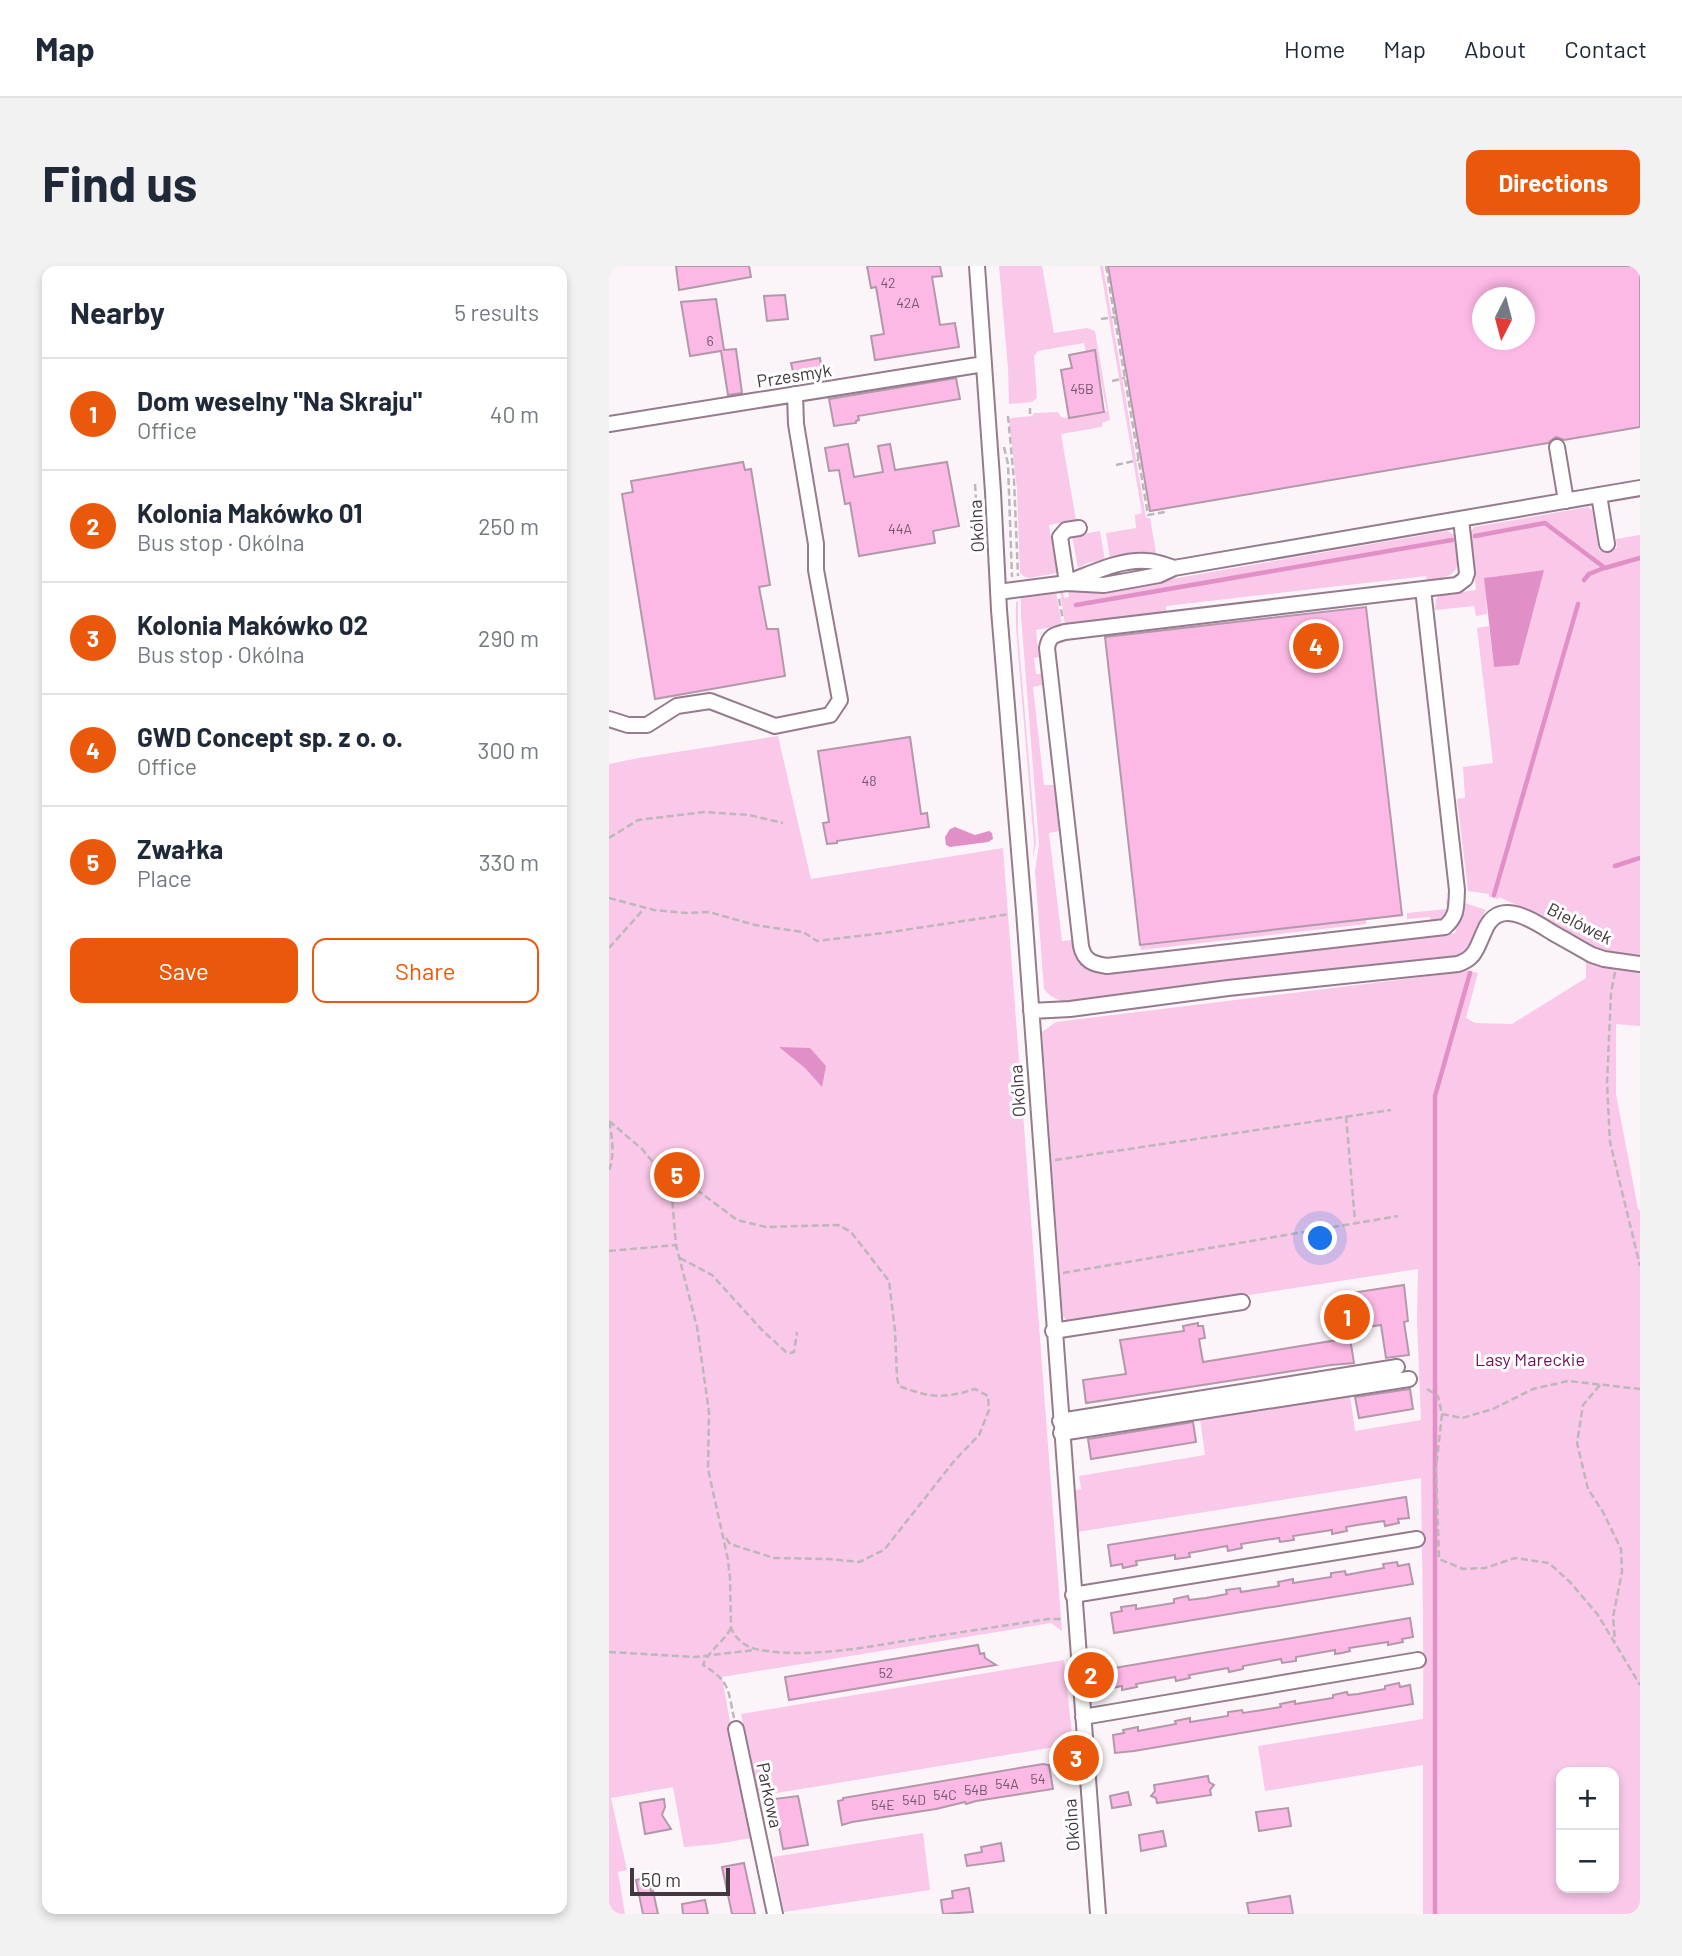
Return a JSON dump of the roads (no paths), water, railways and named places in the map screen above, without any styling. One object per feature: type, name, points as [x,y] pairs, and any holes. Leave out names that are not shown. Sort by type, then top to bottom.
[{"type":"street","name":"Okólna","points":[[977,266],[998,592],[1098,1914]]},
{"type":"street","name":"Przesmyk","points":[[609,424],[984,364]]},
{"type":"street","points":[[609,719],[628,725],[647,725],[677,706],[710,701],[775,726],[830,715],[840,700],[816,570],[816,544],[796,424],[795,394]]},
{"type":"street","points":[[1557,447],[1566,501]]},
{"type":"street","points":[[998,592],[1067,583],[1105,567],[1127,563],[1147,561],[1174,568],[1640,488]]},
{"type":"street","points":[[1599,495],[1607,544]]},
{"type":"street","points":[[1423,589],[1457,891],[1453,919],[1445,927],[1107,966],[1089,961],[1081,946],[1048,639],[1065,632],[1423,589],[1457,585],[1465,579],[1467,573],[1461,519]]},
{"type":"street","points":[[1067,583],[1060,537],[1066,530],[1079,528]]},
{"type":"street","name":"Bielówek","points":[[1031,1011],[1069,1009],[1227,988],[1458,964],[1474,955],[1489,921],[1505,913],[1521,915],[1592,955],[1640,964]]},
{"type":"street","points":[[1053,1331],[1242,1302]]},
{"type":"street","points":[[1061,1427],[1397,1367]]},
{"type":"street","points":[[1061,1427],[1409,1379]]},
{"type":"street","points":[[1073,1595],[1417,1539]]},
{"type":"street","points":[[1083,1717],[1418,1660]]},
{"type":"street","name":"Parkowa","points":[[736,1729],[775,1914]]},
{"type":"waterway","points":[[1475,536],[1545,523],[1605,568],[1640,558]]},
{"type":"waterway","points":[[1076,605],[1452,540]]},
{"type":"waterway","points":[[1584,580],[1589,574],[1604,568]]},
{"type":"waterway","points":[[1494,895],[1578,604]]},
{"type":"waterway","points":[[1615,866],[1640,858]]},
{"type":"waterway","points":[[1435,1914],[1435,1096],[1470,973]]},
{"type":"place","name":"GWD Concept sp. z o. o.","points":[[1316,646]]},
{"type":"place","name":"Zwałka","points":[[677,1175]]},
{"type":"place","name":"Dom weselny \"Na Skraju\"","points":[[1347,1317]]},
{"type":"place","name":"Kolonia Makówko 01","points":[[1091,1675]]},
{"type":"place","name":"Kolonia Makówko 02","points":[[1076,1758]]},
{"type":"park label","name":"Lasy Mareckie","points":[[1530,1359]]}]
